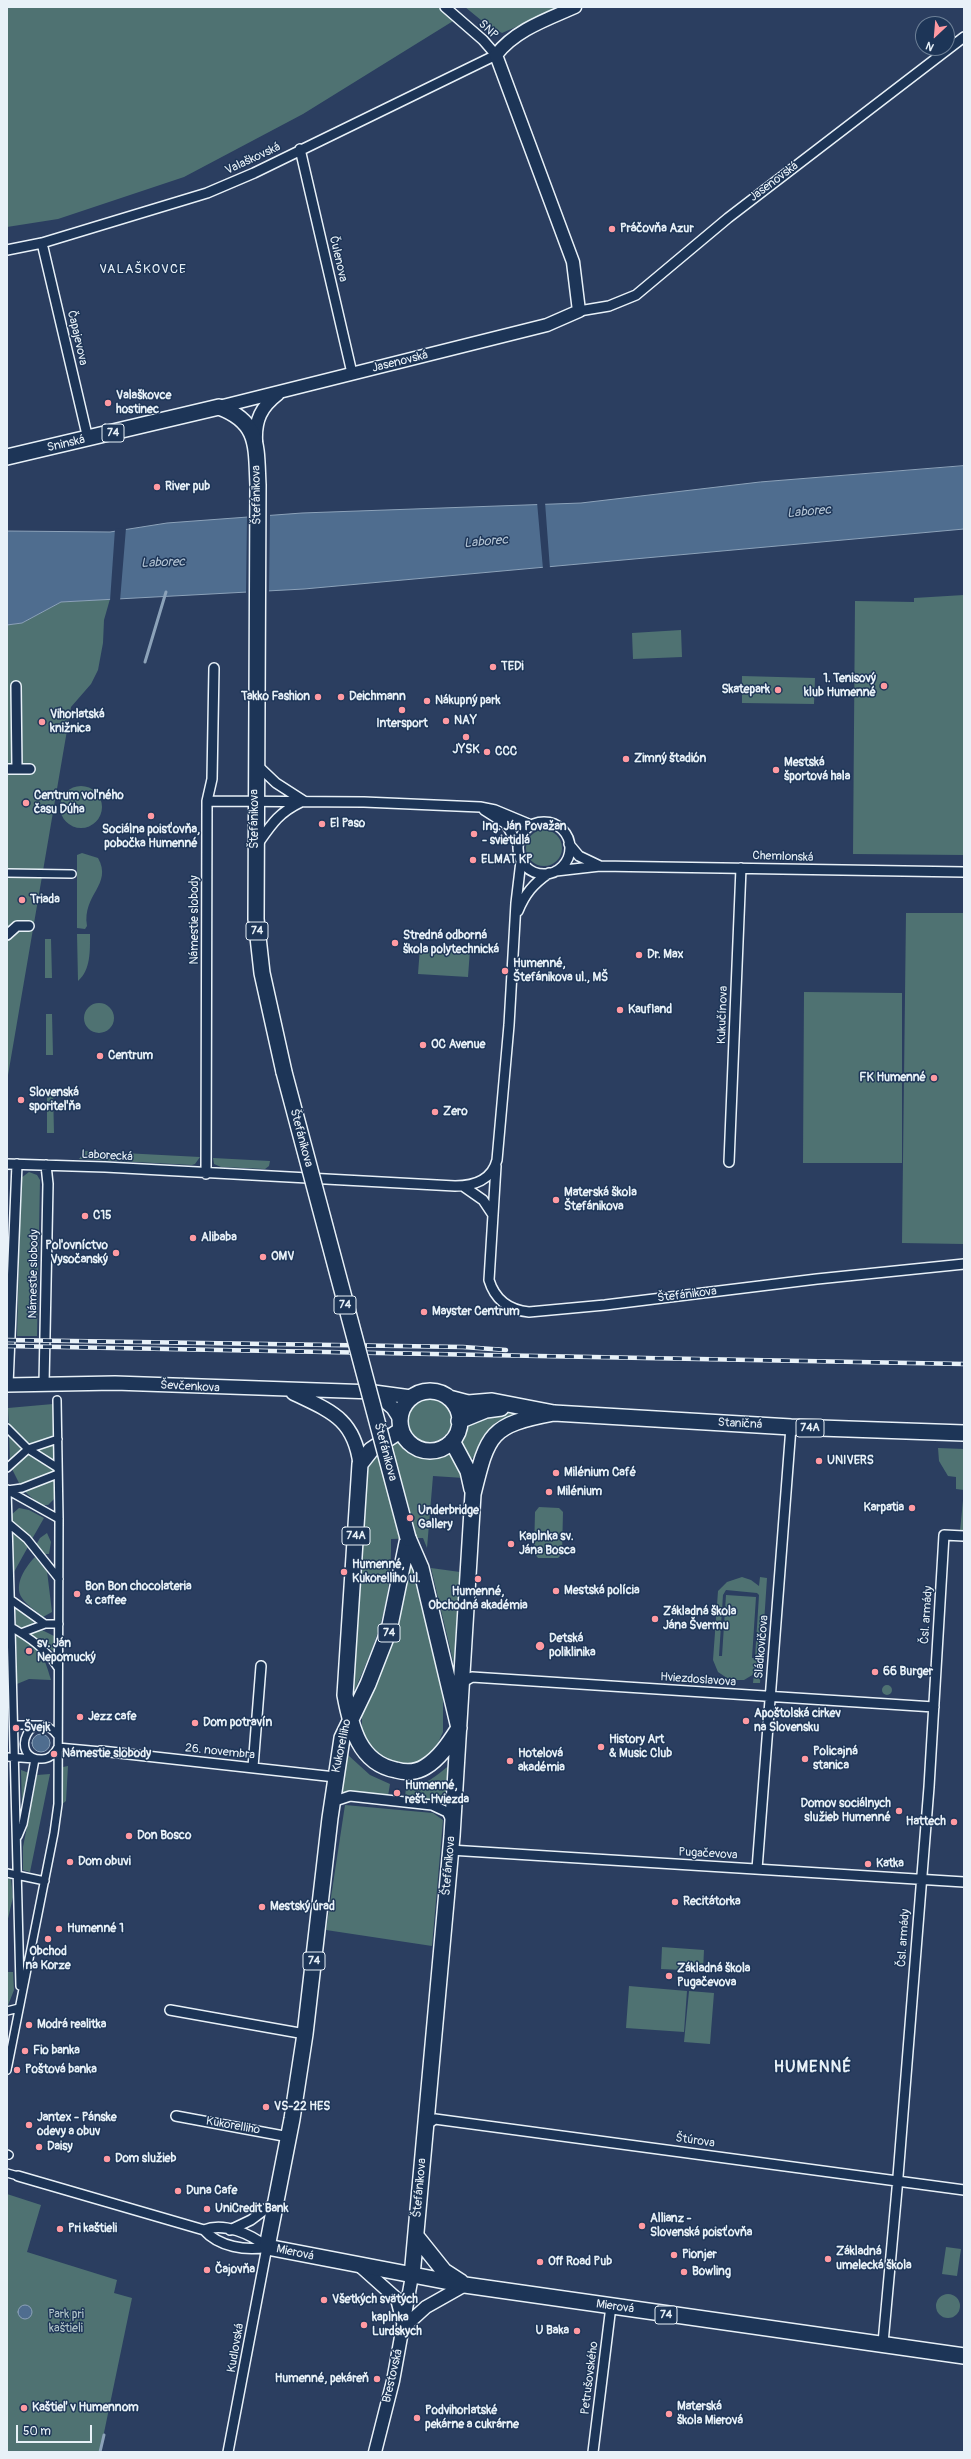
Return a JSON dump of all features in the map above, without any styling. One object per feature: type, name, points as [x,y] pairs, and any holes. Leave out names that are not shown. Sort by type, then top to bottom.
[{"type":"main road","name":"Sninská","points":[[7,457],[219,407]]},
{"type":"main road","name":"74","points":[[219,407],[244,420],[248,426],[256,452]]},
{"type":"main road","name":"Štefánikova","points":[[256,452],[258,485],[254,888],[258,946],[284,1072],[408,1538]]},
{"type":"main road","name":"Ševčenkova","points":[[7,1385],[115,1383],[289,1391],[374,1392],[411,1397]]},
{"type":"main road","points":[[289,1391],[331,1412],[342,1423],[357,1444],[360,1464]]},
{"type":"main road","name":"74A","points":[[411,1397],[424,1392],[432,1391],[449,1398],[468,1403],[492,1401],[516,1405]]},
{"type":"main road","points":[[374,1392],[393,1408],[408,1441],[423,1450],[441,1448],[452,1441],[458,1432],[460,1421],[457,1408],[449,1398]]},
{"type":"main road","points":[[360,1464],[371,1450],[401,1424],[403,1407],[411,1397]]},
{"type":"main road","name":"74A","points":[[460,1421],[486,1410],[516,1405]]},
{"type":"main road","name":"Staničná","points":[[516,1405],[554,1413],[791,1427],[964,1434]]},
{"type":"main road","name":"74A","points":[[473,1494],[483,1452],[495,1434],[502,1428],[520,1420],[554,1413]]},
{"type":"main road","name":"74A","points":[[452,1441],[468,1471],[473,1494]]},
{"type":"main road","name":"Kukorelliho","points":[[267,2247],[289,2137],[306,2034],[335,1777],[342,1738],[350,1721],[345,1695],[360,1464]]},
{"type":"main road","name":"Štefánikova","points":[[416,2236],[450,1850],[463,1682],[473,1494]]},
{"type":"main road","name":"74","points":[[350,1721],[382,1653],[389,1630],[408,1538]]},
{"type":"main road","name":"74","points":[[408,1538],[421,1568],[459,1728]]},
{"type":"main road","points":[[350,1721],[360,1746],[370,1757],[381,1765],[402,1772],[414,1771],[430,1764],[444,1750],[459,1728]]},
{"type":"main road","name":"74","points":[[412,2276],[416,2236]]},
{"type":"main road","name":"74","points":[[416,2236],[444,2271],[465,2285]]},
{"type":"main road","name":"Mierová","points":[[267,2247],[465,2285],[883,2343],[964,2356]]},
{"type":"street","name":"SNP","points":[[445,7],[483,40],[496,54]]},
{"type":"street","points":[[575,7],[533,26],[504,44],[496,54],[573,262],[579,311]]},
{"type":"street","name":"Jasenovská","points":[[219,407],[547,325],[579,311],[609,306],[636,295],[728,218],[964,37]]},
{"type":"street","name":"Valaškovská","points":[[7,250],[42,243],[207,193],[254,173],[496,54]]},
{"type":"street","name":"Čulenova","points":[[300,150],[352,373]]},
{"type":"street","name":"Čapajevova","points":[[42,243],[88,438]]},
{"type":"street","points":[[256,452],[256,430],[259,414],[267,402],[280,392]]},
{"type":"street","name":"Námestie slobody","points":[[206,1174],[206,801],[212,778],[214,668]]},
{"type":"street","points":[[16,686],[17,769]]},
{"type":"street","points":[[256,764],[276,783],[304,801]]},
{"type":"street","points":[[7,769],[30,769]]},
{"type":"street","points":[[206,801],[304,801],[480,807],[495,810],[531,826]]},
{"type":"street","points":[[255,849],[276,818],[284,810],[304,801]]},
{"type":"street","points":[[480,807],[506,824],[518,845],[521,861],[533,872],[552,872],[567,860],[569,844],[566,836],[554,824],[546,822],[531,826],[522,834],[518,845]]},
{"type":"street","name":"Chemlonská","points":[[569,844],[579,856],[600,866]]},
{"type":"street","name":"Štefánikova","points":[[521,861],[496,1166],[489,1280],[491,1287],[503,1303],[511,1309],[524,1312],[605,1305],[817,1279],[964,1264]]},
{"type":"street","name":"Chemlonská","points":[[552,872],[600,866],[964,872]]},
{"type":"street","name":"Kukučínova","points":[[729,1162],[741,868]]},
{"type":"street","name":"Štefánikova","points":[[516,916],[523,898],[534,883],[552,872]]},
{"type":"street","points":[[7,873],[72,874]]},
{"type":"street","points":[[7,935],[17,926],[29,926]]},
{"type":"street","name":"Laborecká","points":[[7,1164],[206,1174]]},
{"type":"street","name":"Námestie slobody","points":[[7,1385],[17,1164]]},
{"type":"street","name":"Námestie slobody","points":[[44,1384],[48,1184],[46,1165]]},
{"type":"street","name":"Štefánikova","points":[[206,1174],[463,1186],[483,1180],[496,1166]]},
{"type":"street","points":[[463,1186],[483,1200],[493,1215]]},
{"type":"street","points":[[7,2070],[45,1881],[58,1804],[59,1519],[57,1400]]},
{"type":"street","name":"Sládkovičova","points":[[757,1869],[791,1427]]},
{"type":"street","points":[[7,1428],[28,1449],[58,1471]]},
{"type":"street","points":[[7,1468],[28,1449],[58,1439]]},
{"type":"street","points":[[7,1490],[22,1488],[58,1471]]},
{"type":"street","points":[[7,1490],[10,1599],[9,1627],[14,1725],[21,1957],[20,2008]]},
{"type":"street","points":[[7,1490],[59,1519]]},
{"type":"street","points":[[8,1523],[27,1539],[59,1579]]},
{"type":"street","name":"Čsl. armády","points":[[883,2343],[898,2181],[934,1707],[944,1535],[964,1536]]},
{"type":"street","points":[[10,1599],[45,1624]]},
{"type":"street","points":[[21,1633],[45,1624],[58,1624]]},
{"type":"street","points":[[9,1627],[21,1633],[52,1657],[58,1668]]},
{"type":"street","points":[[253,1767],[261,1666]]},
{"type":"street","name":"Hviezdoslavova","points":[[463,1682],[472,1677],[934,1707]]},
{"type":"street","points":[[14,1725],[45,1725],[53,1730],[58,1736]]},
{"type":"street","points":[[35,1759],[28,1754],[24,1745],[25,1736],[37,1725]]},
{"type":"street","points":[[7,1757],[35,1759],[50,1757],[58,1747]]},
{"type":"street","points":[[58,1747],[102,1751]]},
{"type":"street","name":"26. novembra","points":[[102,1751],[335,1777]]},
{"type":"street","points":[[17,1838],[23,1824],[35,1759]]},
{"type":"street","points":[[332,1802],[350,1796],[432,1805],[447,1812],[452,1822]]},
{"type":"street","name":"Pugačevova","points":[[450,1850],[964,1882]]},
{"type":"street","points":[[7,1873],[45,1881]]},
{"type":"street","points":[[7,2011],[20,2008]]},
{"type":"street","points":[[170,2010],[306,2034]]},
{"type":"street","name":"Kukorelliho","points":[[176,2116],[289,2137]]},
{"type":"street","name":"Štúrova","points":[[426,2125],[435,2119],[964,2190]]},
{"type":"street","points":[[7,2173],[204,2230],[213,2240],[250,2250],[267,2247]]},
{"type":"street","points":[[230,2230],[251,2220],[275,2202]]},
{"type":"street","points":[[204,2230],[215,2226],[254,2236],[267,2247]]},
{"type":"street","name":"Kudlovská","points":[[228,2452],[267,2247]]},
{"type":"street","points":[[360,2266],[397,2299],[404,2327],[426,2307],[465,2285]]},
{"type":"street","name":"Brestovská","points":[[375,2452],[404,2327],[412,2276]]},
{"type":"street","name":"Petrušovského","points":[[593,2452],[611,2306]]},
{"type":"green space","points":[[7,7],[445,7],[458,18],[303,114],[184,177],[58,219],[7,227]]},
{"type":"green space","points":[[465,7],[562,7],[502,33],[487,25]]},
{"type":"green space","name":"1. Tenisový klub Humenné","points":[[964,595],[964,855],[853,854],[855,601],[914,602],[914,598]]},
{"type":"green space","points":[[110,599],[104,620],[103,643],[98,670],[91,684],[71,707],[7,1081],[7,625],[22,623],[61,602]]},
{"type":"green space","points":[[681,630],[682,657],[633,659],[632,633]]},
{"type":"green space","name":"Skatepark","points":[[742,676],[815,678],[814,704],[742,703]]},
{"type":"green space","points":[[81,786],[96,792],[102,807],[96,822],[81,828],[66,822],[60,807],[66,792]]},
{"type":"green space","points":[[548,830],[557,835],[561,841],[561,855],[557,861],[548,866],[540,866],[531,861],[527,855],[526,844],[531,835],[537,831]]},
{"type":"green space","points":[[82,853],[98,858],[102,867],[102,876],[89,906],[87,926],[85,929],[77,928],[77,855]]},
{"type":"green space","name":"FK Humenné","points":[[906,913],[964,913],[964,1244],[902,1243]]},
{"type":"green space","points":[[77,934],[90,934],[88,966],[78,981]]},
{"type":"green space","points":[[45,939],[51,939],[52,978],[45,978]]},
{"type":"green space","points":[[420,947],[470,950],[468,977],[418,974]]},
{"type":"green space","points":[[804,992],[902,993],[902,1163],[803,1163]]},
{"type":"green space","points":[[99,1003],[110,1007],[114,1018],[110,1029],[99,1033],[88,1029],[84,1018],[88,1007]]},
{"type":"green space","points":[[46,1014],[52,1014],[53,1055],[46,1055]]},
{"type":"green space","points":[[47,1090],[53,1090],[54,1133],[47,1133]]},
{"type":"green space","points":[[85,1151],[200,1157],[195,1164],[192,1165],[79,1159]]},
{"type":"green space","points":[[213,1158],[270,1161],[269,1166],[265,1169],[221,1167],[214,1164]]},
{"type":"green space","points":[[29,1172],[37,1175],[40,1180],[37,1336],[17,1336],[21,1178]]},
{"type":"green space","points":[[429,1396],[442,1400],[448,1406],[452,1419],[448,1432],[442,1438],[429,1442],[416,1438],[410,1432],[406,1419],[410,1406],[416,1400]]},
{"type":"green space","points":[[53,1404],[54,1438],[29,1443],[9,1428],[8,1408]]},
{"type":"green space","points":[[503,1412],[513,1414],[513,1417],[506,1418],[493,1425],[483,1437],[474,1457],[471,1459],[465,1456],[459,1438],[466,1427],[483,1417]]},
{"type":"green space","points":[[9,1433],[22,1447],[22,1451],[10,1462]]},
{"type":"green space","points":[[400,1438],[410,1447],[422,1453],[435,1453],[448,1448],[464,1478],[433,1476],[427,1548],[423,1538],[391,1539],[389,1581],[382,1618],[377,1635],[354,1692],[351,1691],[364,1471],[375,1453]]},
{"type":"green space","points":[[54,1442],[54,1463],[34,1449]]},
{"type":"green space","points":[[938,1448],[964,1449],[964,1490],[956,1489],[956,1477],[948,1476],[939,1461]]},
{"type":"green space","points":[[32,1454],[54,1468],[54,1473],[21,1487],[11,1467],[26,1455]]},
{"type":"green space","points":[[54,1478],[55,1498],[48,1505],[40,1505],[23,1490]]},
{"type":"green space","points":[[964,1490],[964,1531],[960,1531]]},
{"type":"green space","points":[[539,1507],[559,1508],[563,1512],[562,1554],[558,1558],[538,1558],[534,1553],[535,1512]]},
{"type":"green space","points":[[19,1508],[29,1510],[44,1518],[32,1539],[12,1522],[11,1515]]},
{"type":"green space","points":[[12,1532],[29,1545],[14,1572]]},
{"type":"green space","points":[[47,1533],[51,1542],[49,1554],[45,1554],[36,1545],[40,1538]]},
{"type":"green space","points":[[412,1555],[443,1687],[443,1732],[438,1743],[425,1759],[412,1765],[403,1765],[385,1759],[369,1745],[362,1729],[362,1712],[395,1635],[405,1595],[409,1556]]},
{"type":"green space","points":[[35,1557],[47,1571],[52,1612],[43,1617],[22,1598],[19,1587],[25,1570]]},
{"type":"green space","points":[[431,1568],[460,1572],[455,1669]]},
{"type":"green space","points":[[742,1577],[751,1580],[759,1586],[760,1577],[767,1578],[760,1683],[753,1683],[754,1674],[744,1680],[730,1680],[718,1672],[713,1660],[718,1591],[727,1582]],"holes":[[[726,1590],[757,1593],[759,1595],[755,1658],[752,1658],[756,1597],[726,1595],[722,1656],[719,1656],[723,1595]]]},
{"type":"green space","points":[[15,1608],[24,1612],[34,1623],[24,1629],[16,1625]]},
{"type":"green space","points":[[42,1630],[54,1636],[55,1652],[27,1633]]},
{"type":"green space","points":[[16,1633],[31,1643],[40,1652],[46,1663],[51,1680],[29,1679],[17,1684]]},
{"type":"green space","points":[[885,1685],[889,1685],[891,1686],[891,1694],[885,1695],[882,1692],[882,1688]]},
{"type":"green space","points":[[348,1755],[370,1775],[390,1784],[388,1796],[348,1792],[340,1794],[346,1756]]},
{"type":"green space","points":[[450,1765],[447,1807],[438,1802],[405,1799],[406,1786],[413,1786],[425,1782]]},
{"type":"green space","points":[[68,1766],[66,1801],[61,1805],[63,1767]]},
{"type":"green space","points":[[21,1770],[29,1773],[22,1807]]},
{"type":"green space","points":[[50,1774],[30,1872],[23,1870],[23,1847],[37,1775]]},
{"type":"green space","points":[[345,1805],[433,1813],[443,1820],[432,1946],[326,1930]]},
{"type":"green space","points":[[7,1878],[11,1879],[13,1897],[7,1923]]},
{"type":"green space","points":[[662,1947],[704,1950],[703,1971],[661,1969]]},
{"type":"green space","points":[[7,1972],[13,1972],[14,1990],[7,2008]]},
{"type":"green space","points":[[629,1986],[687,1991],[684,2032],[626,2028]]},
{"type":"green space","points":[[689,1991],[714,1993],[710,2044],[684,2042]]},
{"type":"green space","name":"Park pri kaštieli","points":[[7,2194],[41,2205],[27,2252],[117,2280],[114,2293],[132,2298],[100,2452],[7,2452]]},
{"type":"green space","points":[[946,2247],[961,2249],[957,2276],[942,2274]]},
{"type":"green space","points":[[948,2294],[953,2295],[959,2301],[959,2311],[953,2317],[948,2318],[943,2317],[937,2311],[936,2306],[937,2301],[943,2295]]},
{"type":"water","name":"Laborec","points":[[964,466],[964,529],[304,589],[61,602],[22,623],[7,625],[7,531],[110,532],[167,523],[302,513],[581,503],[760,482]]},
{"type":"water","points":[[41,1734],[47,1737],[50,1743],[47,1749],[41,1752],[35,1749],[32,1743],[35,1737]]},
{"type":"water","points":[[25,2305],[30,2307],[32,2312],[30,2317],[25,2319],[20,2317],[18,2312],[20,2307]]},
{"type":"pier","points":[[537,502],[545,502],[550,569],[543,569]]},
{"type":"pier","points":[[270,514],[269,593],[246,594],[247,515]]},
{"type":"pier","points":[[126,528],[120,601],[110,601],[115,529]]},
{"type":"waterway","points":[[145,662],[166,592]]},
{"type":"waterway","points":[[100,2452],[104,2435]]},
{"type":"railway","points":[[7,1340],[463,1347],[506,1350]]},
{"type":"railway","points":[[7,1346],[964,1364]]},
{"type":"place","name":"Práčovňa Azur","points":[[612,229]]},
{"type":"place","name":"Valaškovce hostinec","points":[[108,403]]},
{"type":"place","name":"River pub","points":[[157,487]]},
{"type":"place","name":"TEDi","points":[[493,667]]},
{"type":"place","name":"1. Tenisový klub Humenné","points":[[884,686]]},
{"type":"place","name":"Skatepark","points":[[778,690]]},
{"type":"place","name":"Takko Fashion","points":[[318,697]]},
{"type":"place","name":"Deichmann","points":[[341,697]]},
{"type":"place","name":"Nákupný park","points":[[427,701]]},
{"type":"place","name":"Intersport","points":[[402,710]]},
{"type":"place","name":"NAY","points":[[446,721]]},
{"type":"place","name":"Vihorlatská knižnica","points":[[42,722]]},
{"type":"place","name":"JYSK","points":[[466,737]]},
{"type":"place","name":"CCC","points":[[487,752]]},
{"type":"place","name":"Zimný štadión","points":[[626,759]]},
{"type":"place","name":"Mestská športová hala","points":[[776,770]]},
{"type":"place","name":"Centrum voľného času Dúha","points":[[26,803]]},
{"type":"place","name":"Sociálna poisťovňa, pobočka Humenné","points":[[151,816]]},
{"type":"place","name":"El Paso","points":[[322,824]]},
{"type":"place","name":"Ing. Ján Považan - svietidlá","points":[[474,834]]},
{"type":"place","name":"ELMAT KP","points":[[473,860]]},
{"type":"place","name":"Triada","points":[[22,900]]},
{"type":"place","name":"Stredná odborná škola polytechnická","points":[[395,943]]},
{"type":"place","name":"Dr. Max","points":[[639,955]]},
{"type":"place","name":"Humenné, Štefánikova ul., MŠ","points":[[505,971]]},
{"type":"place","name":"Kaufland","points":[[620,1010]]},
{"type":"place","name":"OC Avenue","points":[[423,1045]]},
{"type":"place","name":"Centrum","points":[[100,1056]]},
{"type":"place","name":"FK Humenné","points":[[934,1078]]},
{"type":"place","name":"Slovenská sporiteľňa","points":[[21,1100]]},
{"type":"place","name":"Zero","points":[[435,1112]]},
{"type":"place","name":"Materská škola Štefánikova","points":[[556,1200]]},
{"type":"place","name":"C15","points":[[85,1216]]},
{"type":"place","name":"Alibaba","points":[[193,1238]]},
{"type":"place","name":"Poľovníctvo Vysočanský","points":[[116,1253]]},
{"type":"place","name":"OMV","points":[[263,1257]]},
{"type":"place","name":"Mayster Centrum","points":[[424,1312]]},
{"type":"place","name":"UNIVERS","points":[[819,1461]]},
{"type":"place","name":"Milénium Café","points":[[556,1473]]},
{"type":"place","name":"Milénium","points":[[549,1492]]},
{"type":"place","name":"Karpatia","points":[[912,1508]]},
{"type":"place","name":"Underbridge Gallery","points":[[410,1518]]},
{"type":"place","name":"Kaplnka sv. Jána Bosca","points":[[511,1544]]},
{"type":"place","name":"Humenné, Kukorelliho ul.","points":[[344,1572]]},
{"type":"place","name":"Humenné, Obchodná akadémia","points":[[478,1579]]},
{"type":"place","name":"Mestská polícia","points":[[556,1591]]},
{"type":"place","name":"Bon Bon chocolateria & caffee","points":[[77,1594]]},
{"type":"place","name":"Základná škola Jána Švermu","points":[[655,1619]]},
{"type":"place","name":"Detská poliklinika","points":[[540,1646]]},
{"type":"place","name":"sv. Ján Nepomucký","points":[[29,1651]]},
{"type":"place","name":"66 Burger","points":[[875,1672]]},
{"type":"place","name":"Jezz cafe","points":[[80,1717]]},
{"type":"place","name":"Apoštolská cirkev na Slovensku","points":[[746,1721]]},
{"type":"place","name":"Dom potravín","points":[[195,1723]]},
{"type":"place","name":"Švejk","points":[[16,1728]]},
{"type":"place","name":"History Art & Music Club","points":[[601,1747]]},
{"type":"place","name":"Námestie slobody","points":[[54,1754]]},
{"type":"place","name":"Policajná stanica","points":[[805,1759]]},
{"type":"place","name":"Hotelová akadémia","points":[[510,1761]]},
{"type":"place","name":"Humenné, rešt. Hviezda","points":[[397,1793]]},
{"type":"place","name":"Domov sociálnych služieb Humenné","points":[[899,1811]]},
{"type":"place","name":"Hattech","points":[[954,1822]]},
{"type":"place","name":"Don Bosco","points":[[129,1836]]},
{"type":"place","name":"Dom obuvi","points":[[70,1862]]},
{"type":"place","name":"Katka","points":[[868,1864]]},
{"type":"place","name":"Recitátorka","points":[[675,1902]]},
{"type":"place","name":"Mestský úrad","points":[[262,1907]]},
{"type":"place","name":"Humenné 1","points":[[59,1929]]},
{"type":"place","name":"Obchod na Korze","points":[[48,1939]]},
{"type":"place","name":"Základná škola Pugačevova","points":[[669,1976]]},
{"type":"place","name":"Modrá realitka","points":[[29,2025]]},
{"type":"place","name":"Fio banka","points":[[25,2051]]},
{"type":"place","name":"Poštová banka","points":[[17,2070]]},
{"type":"place","name":"VS-22 HES","points":[[266,2107]]},
{"type":"place","name":"Jantex - Pánske odevy a obuv","points":[[29,2125]]},
{"type":"place","name":"Daisy","points":[[39,2147]]},
{"type":"place","name":"Dom služieb","points":[[107,2159]]},
{"type":"place","name":"Duna Cafe","points":[[178,2191]]},
{"type":"place","name":"UniCredit Bank","points":[[207,2209]]},
{"type":"place","name":"Allianz - Slovenská poisťovňa","points":[[642,2226]]},
{"type":"place","name":"Pri kaštieli","points":[[60,2229]]},
{"type":"place","name":"Pionjer","points":[[674,2255]]},
{"type":"place","name":"Základná umelecká škola","points":[[828,2259]]},
{"type":"place","name":"Off Road Pub","points":[[540,2262]]},
{"type":"place","name":"Čajovňa","points":[[207,2270]]},
{"type":"place","name":"Bowling","points":[[684,2272]]},
{"type":"place","name":"Všetkých svätých","points":[[324,2300]]},
{"type":"place","name":"kaplnka Lurdskych","points":[[364,2325]]},
{"type":"place","name":"U Baka","points":[[577,2331]]},
{"type":"place","name":"Humenné, pekáreň","points":[[377,2379]]},
{"type":"place","name":"Kaštieľ v Humennom","points":[[24,2408]]},
{"type":"place","name":"Materská škola Mierová","points":[[669,2414]]},
{"type":"place","name":"Podvihorlatské pekárne a cukrárne","points":[[417,2418]]},
{"type":"district","name":"VALAŠKOVCE","points":[[143,270]]},
{"type":"district","name":"HUMENNÉ","points":[[813,2068]]}]
